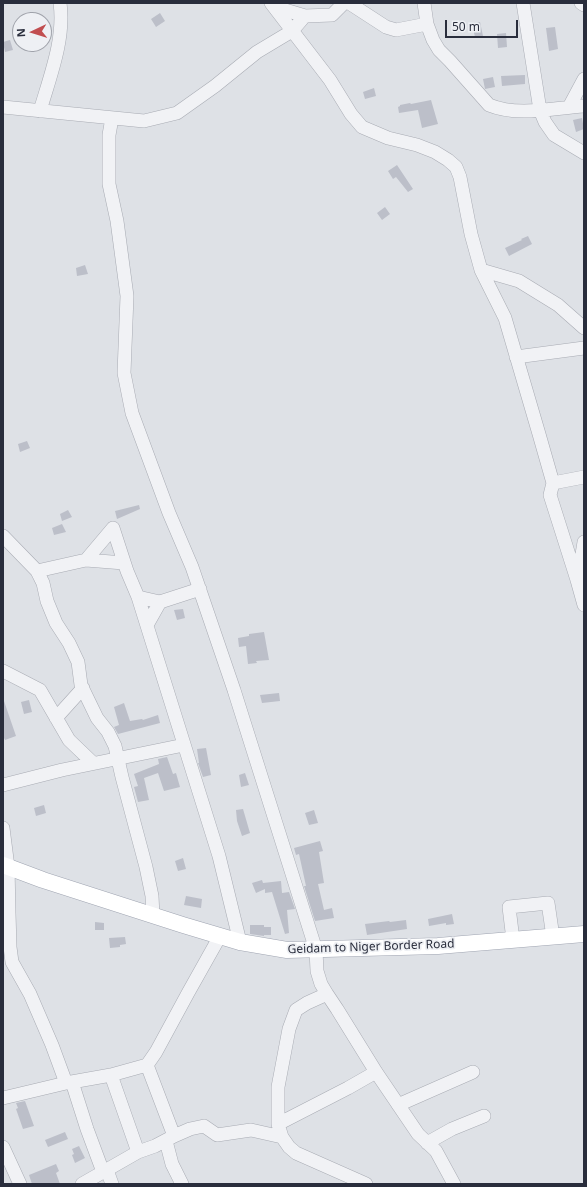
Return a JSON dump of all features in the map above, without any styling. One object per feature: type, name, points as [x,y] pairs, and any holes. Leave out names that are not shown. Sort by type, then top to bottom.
[{"type":"main road","name":"Geidam to Niger Border Road","points":[[6,866],[43,880],[153,916],[240,942],[287,950],[438,946],[584,934]]},
{"type":"street","points":[[40,111],[58,45],[62,17],[60,3]]},
{"type":"street","points":[[273,6],[305,16],[332,15],[344,3]]},
{"type":"street","points":[[349,3],[386,27],[396,30],[427,24]]},
{"type":"street","points":[[424,3],[427,24],[433,40],[439,50],[489,105],[524,112],[584,106]]},
{"type":"street","points":[[524,3],[540,110],[545,122],[554,135],[584,153]]},
{"type":"street","points":[[273,6],[330,80],[350,114],[362,127],[388,138],[417,145],[435,152],[456,167],[460,177],[471,234],[481,270],[504,318],[516,357],[553,483],[550,495],[584,605]]},
{"type":"street","points":[[3,107],[144,121],[177,113],[215,86],[257,52],[292,31],[305,16]]},
{"type":"street","points":[[569,107],[584,79]]},
{"type":"street","points":[[112,118],[109,135],[109,184],[117,220],[128,296],[124,373],[132,413],[163,499],[192,567],[234,690],[316,950],[317,971],[321,984],[398,1105],[418,1134],[436,1151],[454,1184]]},
{"type":"street","points":[[481,270],[519,281],[558,305],[584,328]]},
{"type":"street","points":[[516,357],[584,348]]},
{"type":"street","points":[[553,483],[584,477]]},
{"type":"street","points":[[86,560],[112,528],[138,597],[219,856],[240,942]]},
{"type":"street","points":[[3,536],[8,549],[37,571],[43,583],[47,601],[56,623],[69,643],[78,662],[81,685],[97,718],[108,732],[115,746],[146,867],[152,896],[153,916]]},
{"type":"street","points":[[577,580],[584,542]]},
{"type":"street","points":[[37,571],[86,560],[124,563]]},
{"type":"street","points":[[138,597],[160,602],[200,589]]},
{"type":"street","points":[[147,625],[160,602]]},
{"type":"street","points":[[3,671],[40,690],[69,740],[93,763]]},
{"type":"street","points":[[56,718],[83,688]]},
{"type":"street","points":[[3,785],[62,770],[184,744]]},
{"type":"street","points":[[3,828],[12,962],[30,994],[105,1171],[112,1184]]},
{"type":"street","points":[[513,940],[509,907],[548,904],[553,937]]},
{"type":"street","points":[[3,1098],[111,1075],[147,1065],[156,1052],[220,936]]},
{"type":"street","points":[[327,994],[296,1010],[289,1029],[278,1087],[280,1130],[289,1146],[296,1152],[363,1183]]},
{"type":"street","points":[[147,1065],[170,1138],[172,1164],[182,1184]]},
{"type":"street","points":[[82,1184],[138,1152],[190,1129],[204,1126],[217,1135],[252,1130],[280,1130],[376,1072]]},
{"type":"street","points":[[398,1105],[472,1072]]},
{"type":"street","points":[[111,1075],[138,1152]]},
{"type":"street","points":[[427,1143],[484,1116]]},
{"type":"street","points":[[3,1147],[20,1184]]},
{"type":"building","points":[[160,13],[165,21],[156,27],[151,19]]},
{"type":"building","points":[[480,22],[483,36],[475,37],[472,24]]},
{"type":"building","points":[[555,27],[558,49],[549,51],[546,28]]},
{"type":"building","points":[[506,33],[507,47],[498,48],[497,34]]},
{"type":"building","points":[[10,40],[12,50],[5,52],[3,42]]},
{"type":"building","points":[[525,75],[525,84],[502,86],[501,76]]},
{"type":"building","points":[[493,77],[495,87],[485,89],[483,79]]},
{"type":"building","points":[[374,88],[376,96],[365,99],[363,92]]},
{"type":"building","points":[[431,100],[438,124],[422,128],[418,110],[399,113],[398,107],[400,105]]},
{"type":"building","points":[[582,118],[584,129],[576,132],[573,120]]},
{"type":"building","points":[[397,165],[413,189],[408,192],[396,177],[393,179],[388,171]]},
{"type":"building","points":[[385,207],[390,214],[382,220],[377,213]]},
{"type":"building","points":[[528,236],[532,244],[509,256],[505,248]]},
{"type":"building","points":[[85,265],[88,274],[77,276],[76,268]]},
{"type":"building","points":[[27,441],[30,448],[20,452],[18,444]]},
{"type":"building","points":[[139,505],[140,509],[117,519],[115,511]]},
{"type":"building","points":[[68,510],[72,517],[62,521],[60,514]]},
{"type":"building","points":[[62,524],[66,532],[54,535],[52,528]]},
{"type":"building","points":[[183,609],[185,618],[177,620],[174,610]]},
{"type":"building","points":[[264,632],[269,660],[256,661],[257,663],[248,664],[246,646],[239,647],[238,638],[249,636],[249,634]]},
{"type":"building","points":[[279,693],[280,701],[262,703],[260,695]]},
{"type":"building","points":[[29,700],[32,712],[24,714],[21,702]]},
{"type":"building","points":[[3,701],[16,736],[5,740],[3,736]]},
{"type":"building","points":[[124,703],[130,721],[143,720],[158,715],[160,723],[118,734],[114,727],[119,725],[114,707]]},
{"type":"building","points":[[206,748],[211,775],[203,777],[198,763],[197,749]]},
{"type":"building","points":[[167,757],[173,774],[176,773],[180,787],[164,791],[158,773],[144,778],[149,800],[138,802],[134,787],[138,786],[134,774],[159,764],[158,759]]},
{"type":"building","points":[[245,773],[249,785],[241,787],[239,775]]},
{"type":"building","points":[[44,805],[46,813],[36,816],[34,808]]},
{"type":"building","points":[[243,809],[250,833],[242,836],[237,821],[236,810]]},
{"type":"building","points":[[314,810],[318,823],[309,825],[305,813]]},
{"type":"building","points":[[320,841],[323,851],[319,852],[324,883],[318,884],[324,910],[332,908],[334,918],[315,921],[304,886],[306,886],[299,854],[296,855],[294,848]]},
{"type":"building","points":[[183,858],[186,869],[178,871],[175,861]]},
{"type":"building","points":[[262,880],[263,883],[281,881],[282,893],[289,892],[295,909],[287,910],[289,933],[285,934],[272,892],[265,893],[265,889],[256,893],[252,883]]},
{"type":"building","points":[[186,896],[202,899],[201,908],[184,905]]},
{"type":"building","points":[[452,914],[454,924],[446,925],[446,923],[429,926],[428,919]]},
{"type":"building","points":[[406,920],[407,929],[367,935],[365,924]]},
{"type":"building","points":[[95,922],[104,923],[104,930],[95,930]]},
{"type":"building","points":[[250,925],[264,925],[264,927],[271,927],[271,935],[264,936],[250,934]]},
{"type":"building","points":[[125,937],[126,944],[120,945],[120,947],[110,948],[109,938]]},
{"type":"building","points":[[25,1101],[34,1126],[23,1129],[16,1109],[18,1108],[16,1103]]},
{"type":"building","points":[[65,1132],[68,1139],[48,1147],[45,1140]]},
{"type":"building","points":[[79,1146],[85,1158],[75,1163],[72,1155],[74,1154],[72,1149]]},
{"type":"building","points":[[56,1164],[59,1171],[56,1173],[60,1184],[32,1184],[29,1175]]}]
